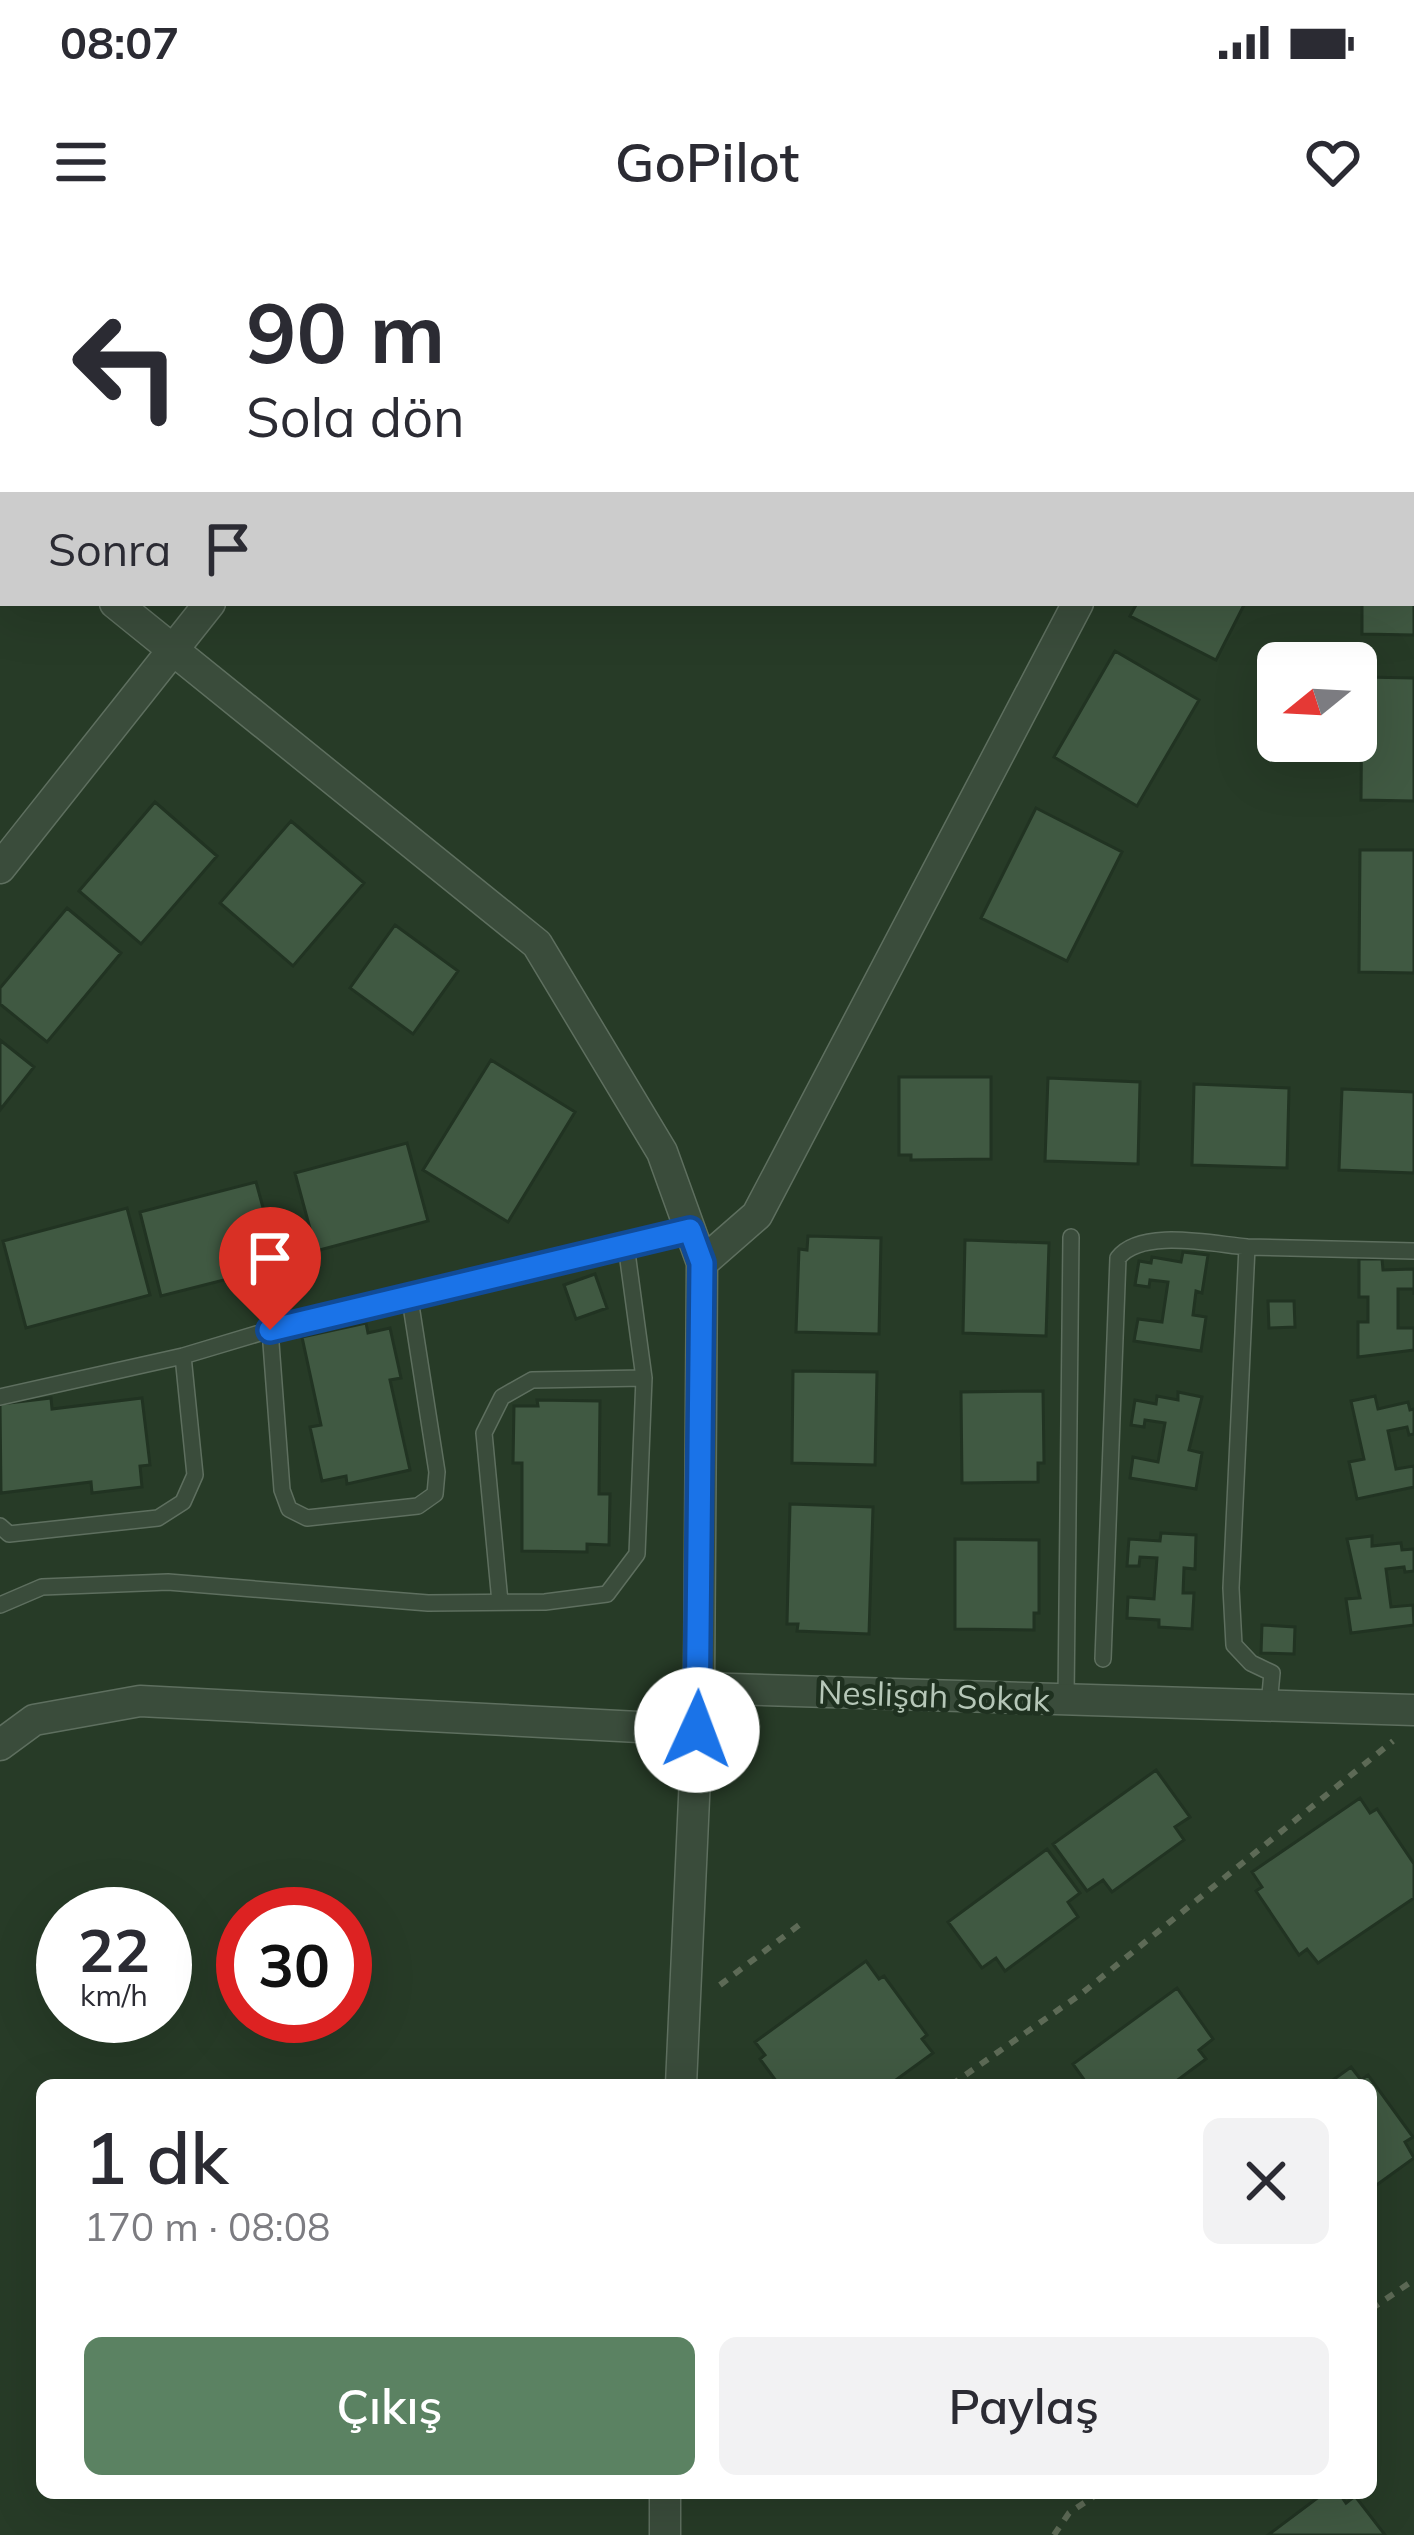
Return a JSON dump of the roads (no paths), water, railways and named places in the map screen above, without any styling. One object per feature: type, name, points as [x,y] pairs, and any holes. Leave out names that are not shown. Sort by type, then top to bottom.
[{"type":"street","points":[[119,606],[537,944],[662,1152],[702,1263],[699,1688],[680,2079]]},
{"type":"street","points":[[0,868],[208,606]]},
{"type":"street","points":[[702,1263],[758,1215],[1076,606]]},
{"type":"street","name":"Neslişah Sokak","points":[[699,1688],[1414,1710]]},
{"type":"street","points":[[0,1745],[34,1720],[140,1701],[697,1730]]},
{"type":"street","points":[[664,2535],[665,2499]]},
{"type":"lane","points":[[0,1397],[690,1230]]},
{"type":"lane","points":[[1066,1699],[1071,1237]]},
{"type":"lane","points":[[1102,1659],[1118,1258],[1126,1248],[1144,1240],[1414,1251]]},
{"type":"lane","points":[[0,1605],[42,1587],[168,1582],[428,1604],[607,1594],[637,1554],[644,1378],[626,1245]]},
{"type":"lane","points":[[1247,1246],[1231,1588],[1234,1646],[1251,1663],[1272,1673],[1268,1705]]},
{"type":"lane","points":[[270,1330],[282,1490],[289,1509],[307,1518],[418,1506],[435,1494],[437,1472],[410,1299]]},
{"type":"lane","points":[[0,1526],[9,1534],[158,1519],[183,1502],[195,1475],[183,1356]]},
{"type":"lane","points":[[500,1603],[484,1432],[502,1396],[532,1380],[644,1378]]}]
